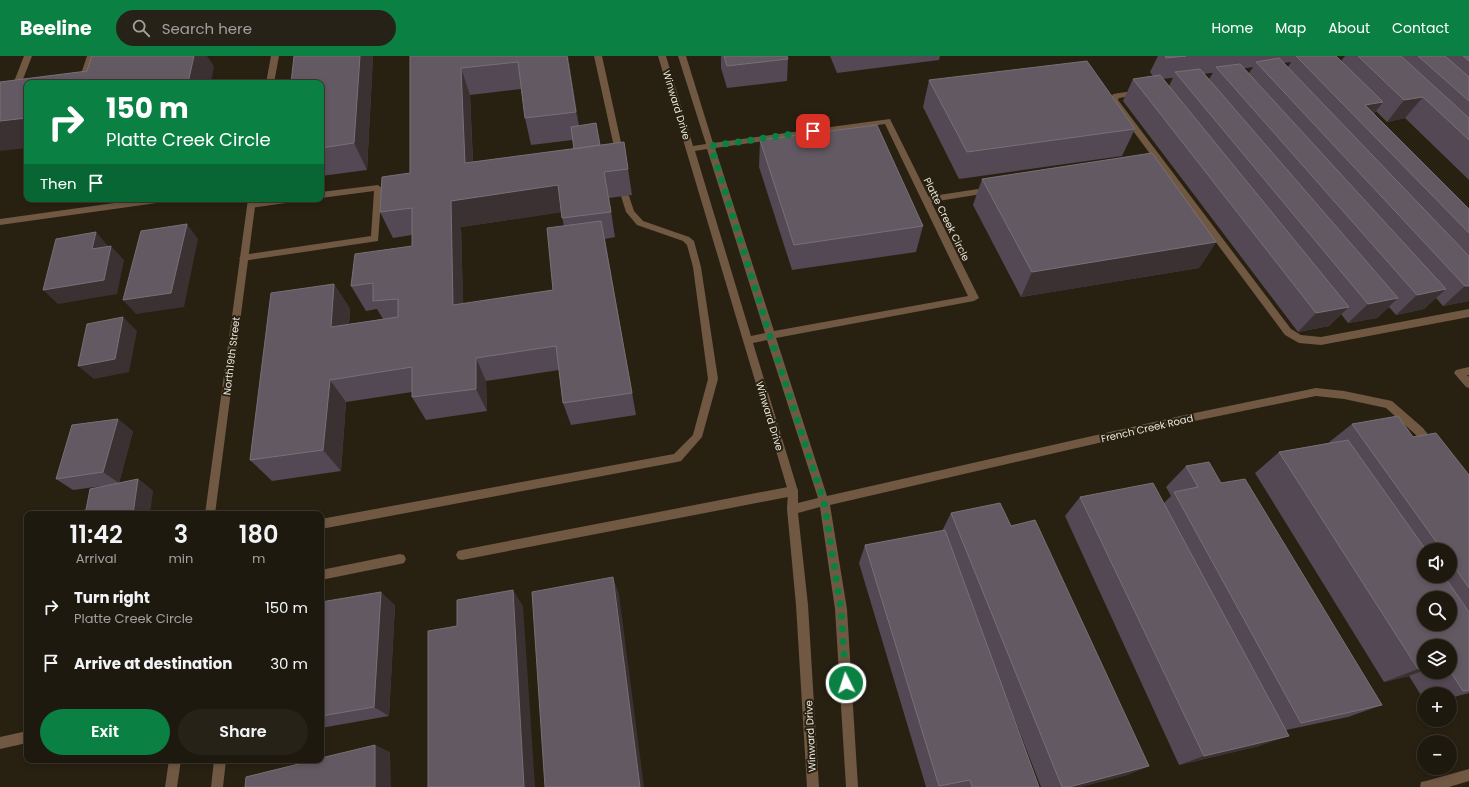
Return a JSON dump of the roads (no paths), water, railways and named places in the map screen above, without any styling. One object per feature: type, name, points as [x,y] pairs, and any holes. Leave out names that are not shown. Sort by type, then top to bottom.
[{"type":"street","points":[[11,98],[28,56]]},
{"type":"street","points":[[83,80],[91,56]]},
{"type":"street","points":[[271,80],[275,56]]},
{"type":"street","points":[[598,56],[622,165]]},
{"type":"street","name":"Winward Drive","points":[[662,56],[792,491],[792,509],[802,605],[813,787]]},
{"type":"street","name":"Winward Drive","points":[[682,56],[824,502],[841,609],[852,787]]},
{"type":"street","points":[[1148,91],[1116,96],[1114,100],[1288,332],[1299,339],[1321,341],[1469,313]]},
{"type":"street","name":"Platte Creek Circle","points":[[690,148],[887,120],[974,298],[747,340]]},
{"type":"street","points":[[244,258],[375,239],[378,188],[324,195]]},
{"type":"street","points":[[926,200],[1003,188]]},
{"type":"street","points":[[324,523],[677,458],[697,437],[713,379],[697,267],[691,243],[686,239],[665,233],[640,223],[630,212],[625,196]]},
{"type":"street","points":[[0,222],[143,202]]},
{"type":"street","name":"North19th Street","points":[[210,511],[251,202]]},
{"type":"street","points":[[1469,371],[1459,373],[1469,384]]},
{"type":"street","name":"French Creek Road","points":[[792,509],[1185,419],[1316,392],[1344,395],[1389,404],[1419,431],[1439,455]]},
{"type":"street","points":[[462,555],[792,491]]},
{"type":"street","points":[[324,574],[400,559]]},
{"type":"street","points":[[0,743],[24,738]]},
{"type":"street","points":[[171,787],[175,763]]},
{"type":"street","points":[[217,787],[220,763]]},
{"type":"street","points":[[1426,787],[1469,775]]}]
